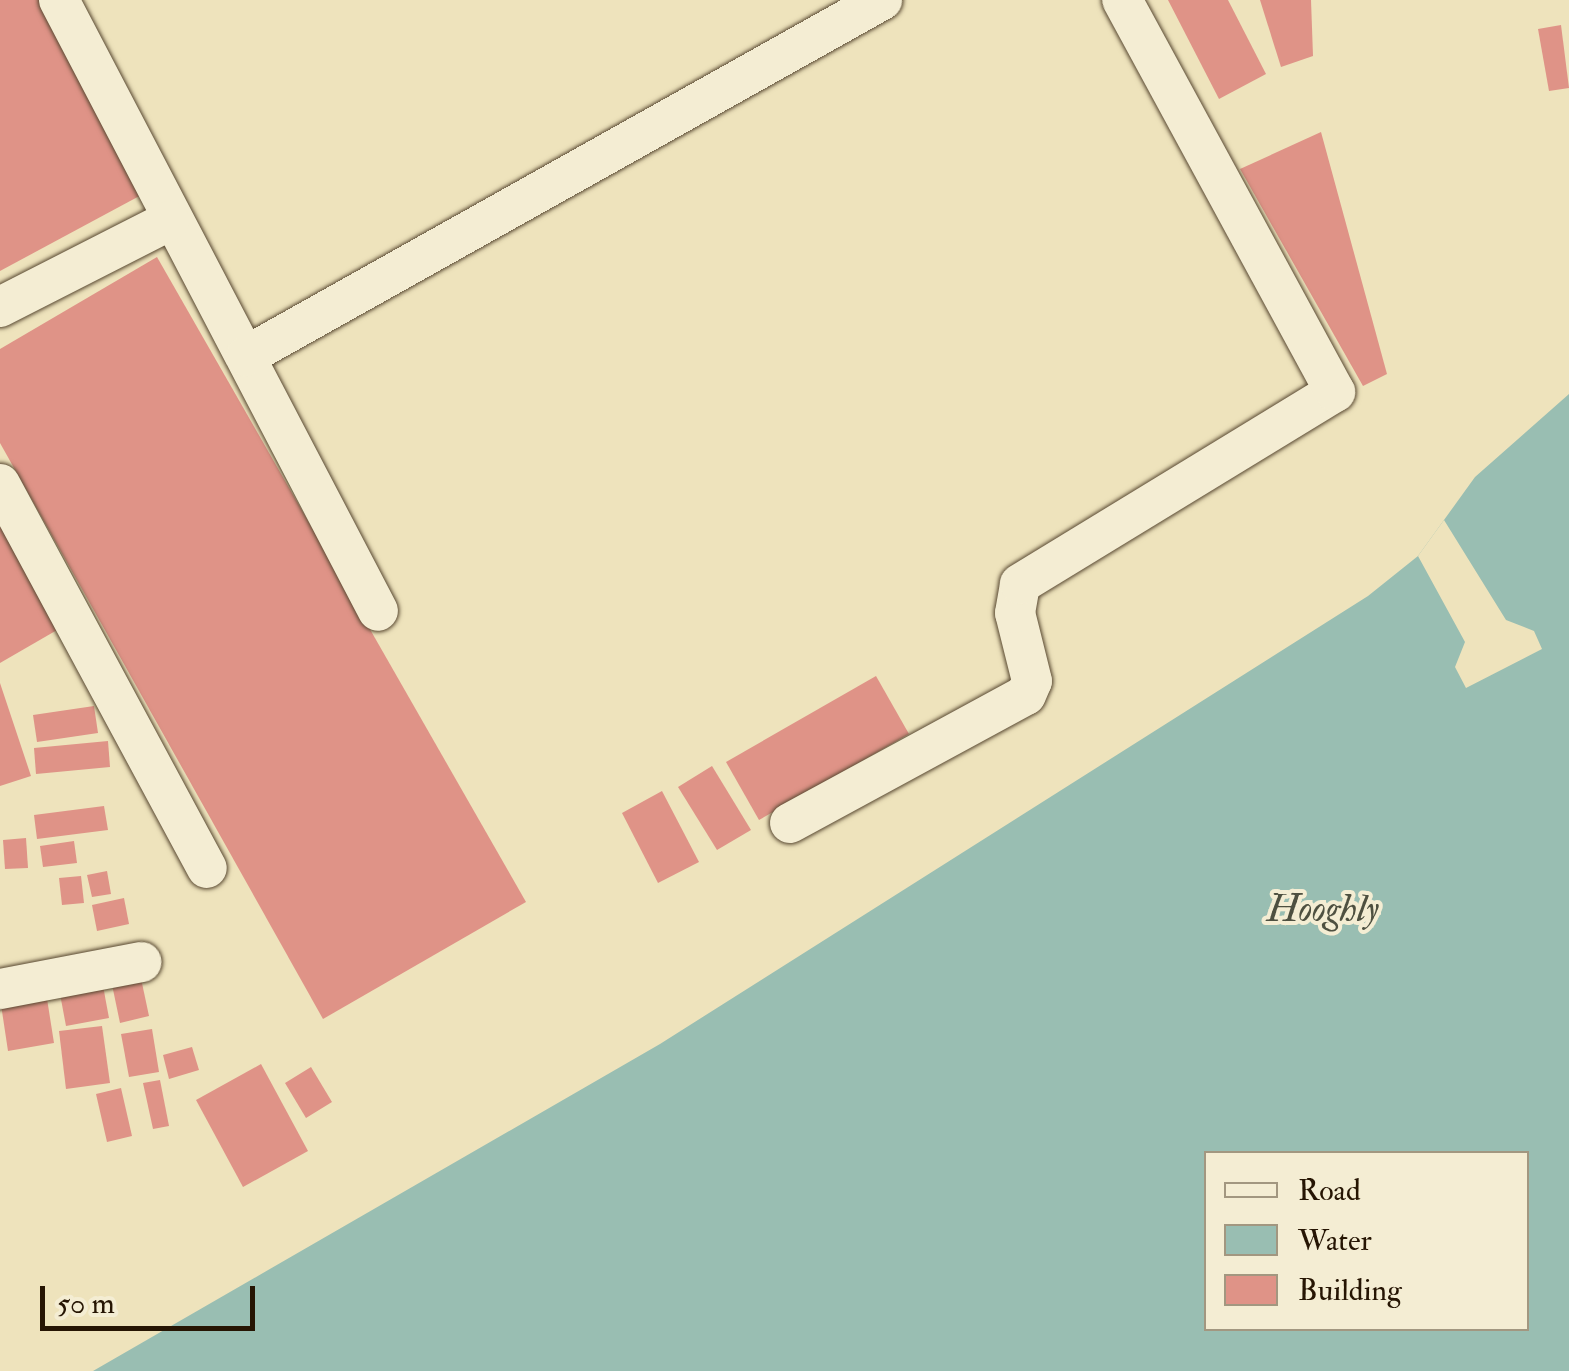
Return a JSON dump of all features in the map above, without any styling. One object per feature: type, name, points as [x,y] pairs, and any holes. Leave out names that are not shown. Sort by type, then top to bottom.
[{"type":"street","points":[[59,0],[168,220],[246,356],[378,611]]},
{"type":"street","points":[[246,356],[882,0]]},
{"type":"street","points":[[790,823],[1026,695],[1032,681],[1015,612],[1020,584],[1335,392],[1122,0]]},
{"type":"street","points":[[0,307],[168,220]]},
{"type":"street","points":[[0,484],[207,868]]},
{"type":"street","points":[[0,989],[141,962]]},
{"type":"water","name":"Hooghly","points":[[1569,394],[1569,1371],[93,1371],[660,1044],[1368,596],[1418,556],[1475,477]]},
{"type":"pier","points":[[1444,520],[1506,620],[1534,631],[1542,649],[1466,688],[1455,667],[1465,642],[1418,556]]},
{"type":"building","points":[[0,0],[43,0],[145,193],[0,271]]},
{"type":"building","points":[[1168,0],[1228,0],[1266,74],[1219,99]]},
{"type":"building","points":[[1260,0],[1311,0],[1313,56],[1281,67]]},
{"type":"building","points":[[1561,25],[1569,88],[1549,91],[1538,29]]},
{"type":"building","points":[[1321,132],[1387,374],[1363,386],[1240,169]]},
{"type":"building","points":[[157,257],[526,902],[323,1019],[0,443],[0,349]]},
{"type":"building","points":[[0,516],[64,626],[0,663]]},
{"type":"building","points":[[876,676],[909,734],[759,820],[726,762]]},
{"type":"building","points":[[0,683],[31,776],[0,786]]},
{"type":"building","points":[[94,706],[98,733],[37,742],[33,715]]},
{"type":"building","points":[[108,741],[110,767],[36,774],[34,748]]},
{"type":"building","points":[[712,766],[751,830],[717,850],[678,787]]},
{"type":"building","points":[[662,791],[699,862],[658,883],[622,813]]},
{"type":"building","points":[[104,806],[108,830],[37,839],[34,815]]},
{"type":"building","points":[[26,838],[28,868],[5,869],[3,840]]},
{"type":"building","points":[[74,841],[77,863],[43,867],[40,846]]},
{"type":"building","points":[[107,871],[111,894],[92,897],[87,875]]},
{"type":"building","points":[[81,876],[84,903],[62,905],[59,878]]},
{"type":"building","points":[[124,898],[129,924],[97,931],[92,905]]},
{"type":"building","points":[[139,969],[149,1016],[120,1023],[110,975]]},
{"type":"building","points":[[101,975],[109,1018],[66,1026],[58,983]]},
{"type":"building","points":[[45,986],[54,1043],[8,1051],[0,998]]},
{"type":"building","points":[[102,1026],[110,1083],[66,1089],[59,1031]]},
{"type":"building","points":[[152,1029],[159,1072],[129,1077],[121,1034]]},
{"type":"building","points":[[192,1047],[199,1070],[169,1079],[163,1055]]},
{"type":"building","points":[[261,1064],[308,1151],[243,1187],[196,1100]]},
{"type":"building","points":[[311,1067],[332,1102],[306,1118],[285,1083]]},
{"type":"building","points":[[160,1080],[169,1126],[153,1129],[143,1083]]},
{"type":"building","points":[[121,1088],[132,1136],[107,1142],[96,1094]]}]
